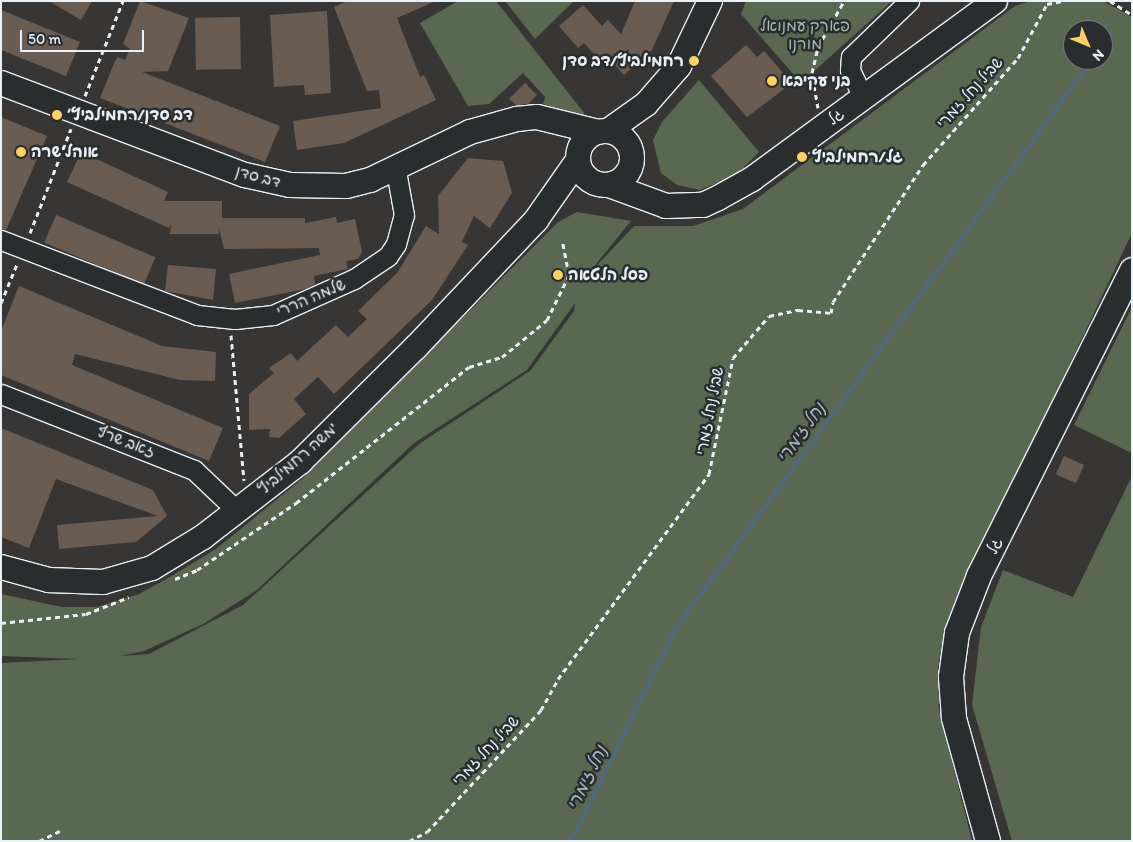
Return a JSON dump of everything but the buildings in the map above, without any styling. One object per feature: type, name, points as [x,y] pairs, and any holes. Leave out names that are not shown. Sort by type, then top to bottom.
[{"type":"street","points":[[603,132],[646,104],[678,66],[710,1]]},
{"type":"street","points":[[863,97],[850,70],[851,57],[909,1]]},
{"type":"street","name":"גל","points":[[601,183],[666,206],[703,205],[736,189],[995,1]]},
{"type":"street","name":"דב סדן","points":[[1,83],[268,182],[346,186],[396,171],[470,132],[537,117],[603,132],[630,150]]},
{"type":"street","points":[[646,104],[630,150],[666,206]]},
{"type":"street","points":[[517,120],[560,136],[601,183]]},
{"type":"street","name":"משה רחמילביץ'","points":[[1,567],[75,583],[127,576],[173,557],[300,462],[536,220],[578,156],[603,132]]},
{"type":"street","name":"משה רחמילביץ'","points":[[536,220],[601,183],[625,176],[630,150]]},
{"type":"street","name":"שלמה הררי","points":[[1,240],[174,308],[229,319],[273,315],[378,266],[402,230],[404,215],[396,171]]},
{"type":"street","name":"גל","points":[[988,841],[954,718],[951,677],[956,633],[980,576],[1132,270]]},
{"type":"street","name":"זאב שרף","points":[[1,394],[194,470],[242,507]]},
{"type":"path","points":[[1,303],[123,1]]},
{"type":"path","points":[[821,128],[812,72],[818,47],[844,1]]},
{"type":"path","name":"שביל נחל זמרי","points":[[409,841],[428,832],[542,710],[558,679],[709,474],[733,358],[769,316],[798,310],[831,313],[833,302],[923,165],[1018,58],[1047,4],[1062,1]]},
{"type":"path","points":[[1110,1],[1132,14]]},
{"type":"path","points":[[547,320],[568,275],[563,244]]},
{"type":"path","points":[[229,319],[242,507]]},
{"type":"path","points":[[39,841],[62,830]]},
{"type":"green space","points":[[458,1],[496,1],[585,114],[577,116],[543,104],[545,97],[523,73],[489,104],[468,106],[420,23]]},
{"type":"green space","points":[[505,1],[574,1],[535,39]]},
{"type":"green space","name":"פארק עמנואל מורנו","points":[[746,1],[892,1],[801,83],[741,14]]},
{"type":"green space","points":[[1030,1],[1103,1],[1132,17],[1132,233],[948,620],[938,666],[939,710],[972,841],[1,841],[1,663],[79,659],[1,656],[1,594],[62,607],[97,607],[139,594],[216,549],[302,479],[558,222],[577,212],[631,221],[583,280],[634,226],[693,226],[743,209],[1015,6]],"holes":[[[575,303],[574,311],[531,370],[419,444],[243,605],[149,654],[120,656],[144,651],[203,624],[257,590],[414,443],[527,370]]]},
{"type":"green space","points":[[699,80],[759,152],[736,175],[700,190],[677,185],[661,173],[653,140],[662,122]]},
{"type":"green space","points":[[1132,307],[1132,453],[1074,425]]},
{"type":"green space","points":[[1132,476],[1132,841],[1012,841],[972,705],[981,627],[1003,570],[1073,597]]},
{"type":"waterway","name":"נחל זימרי","points":[[565,841],[575,832],[676,627],[1084,70]]},
{"type":"place","name":"רחמילביץ/דב סדן","points":[[694,61]]},
{"type":"place","name":"בני עקיבא","points":[[772,81]]},
{"type":"place","name":"דב סדן/רחמילביץ׳","points":[[57,115]]},
{"type":"place","name":"אוהל שרה","points":[[21,152]]},
{"type":"place","name":"גל/רחמילביץ","points":[[802,157]]},
{"type":"place","name":"פסל הלטאה","points":[[558,275]]}]
